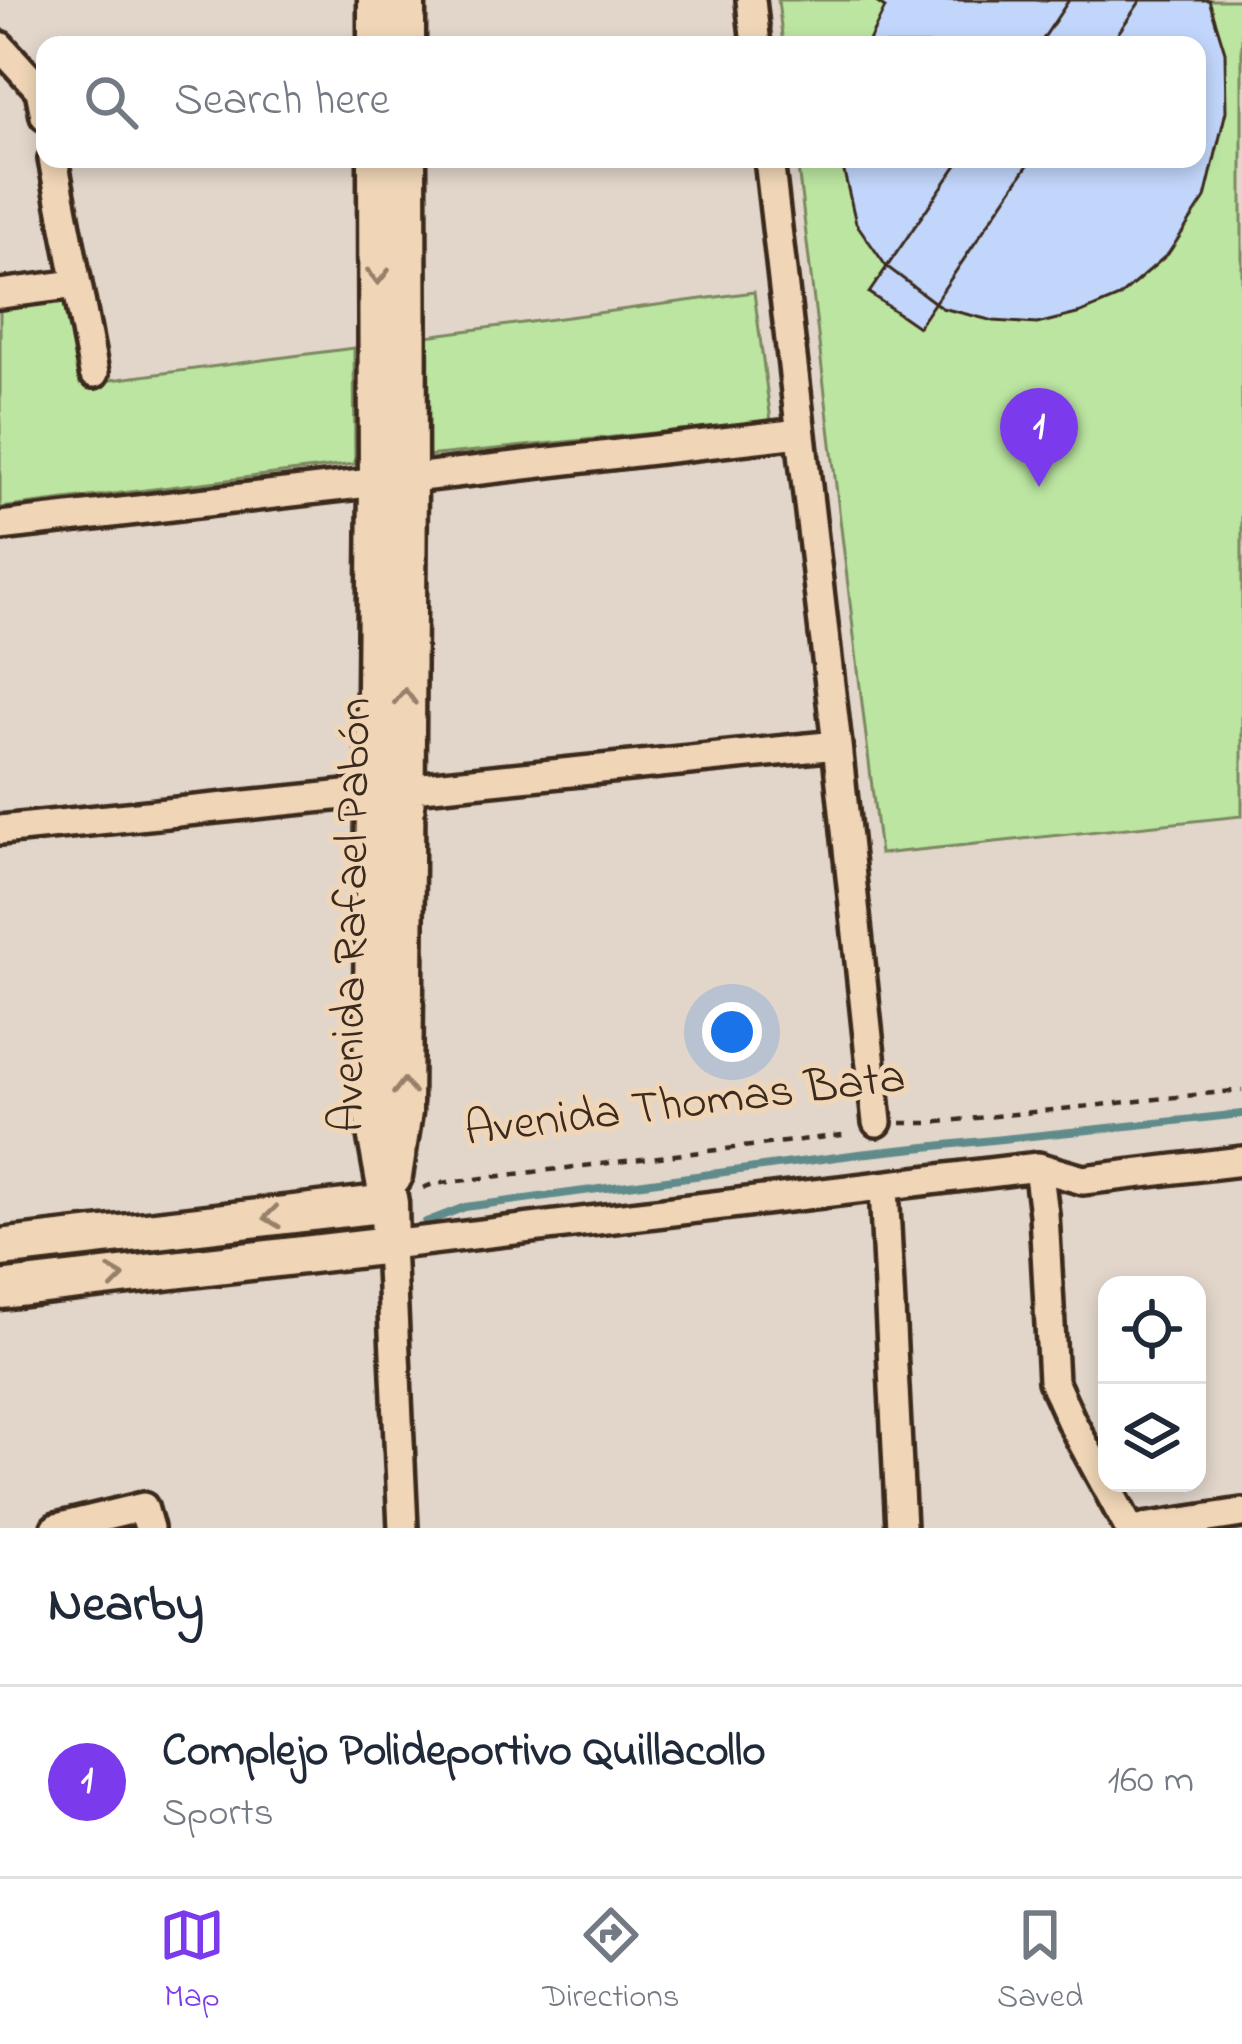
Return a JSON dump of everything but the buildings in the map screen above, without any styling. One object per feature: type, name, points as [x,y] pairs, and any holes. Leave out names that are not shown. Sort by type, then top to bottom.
[{"type":"main road","points":[[377,0],[377,36]]},
{"type":"main road","points":[[406,0],[406,36]]},
{"type":"main road","name":"Avenida Rafael Pabón","points":[[377,168],[393,481]]},
{"type":"main road","name":"Avenida Rafael Pabón","points":[[390,1245],[389,1203],[372,1110],[389,790],[393,481],[406,168]]},
{"type":"main road","points":[[0,1248],[389,1203]]},
{"type":"main road","points":[[0,1290],[390,1245]]},
{"type":"street","points":[[751,0],[755,36]]},
{"type":"street","points":[[0,46],[36,86]]},
{"type":"street","points":[[55,168],[94,374]]},
{"type":"street","points":[[770,168],[877,1122]]},
{"type":"street","points":[[0,293],[76,284]]},
{"type":"street","points":[[0,526],[800,433]]},
{"type":"street","points":[[0,830],[837,745]]},
{"type":"street","points":[[403,1528],[390,1245],[1038,1167],[1083,1180],[1242,1161]]},
{"type":"street","points":[[1038,1167],[1053,1381],[1130,1528]]},
{"type":"street","points":[[884,1187],[901,1528]]},
{"type":"street","points":[[56,1528],[143,1507],[149,1528]]},
{"type":"street","points":[[1143,1528],[1242,1513]]},
{"type":"path","name":"Avenida Thomas Bata","points":[[389,1203],[433,1184],[859,1133],[877,1122],[929,1123],[1242,1090]]},
{"type":"green space","points":[[778,0],[1242,0],[1242,816],[880,854],[798,168],[1206,168],[1206,36],[782,36]]},
{"type":"green space","points":[[754,292],[771,421],[426,456],[426,336]]},
{"type":"green space","points":[[69,299],[80,384],[354,348],[355,464],[0,508],[0,307]]},
{"type":"waterway","points":[[426,1222],[465,1207],[859,1154],[1242,1114]]},
{"type":"place","name":"Complejo Polideportivo Quillacollo","points":[[1039,487]]}]
